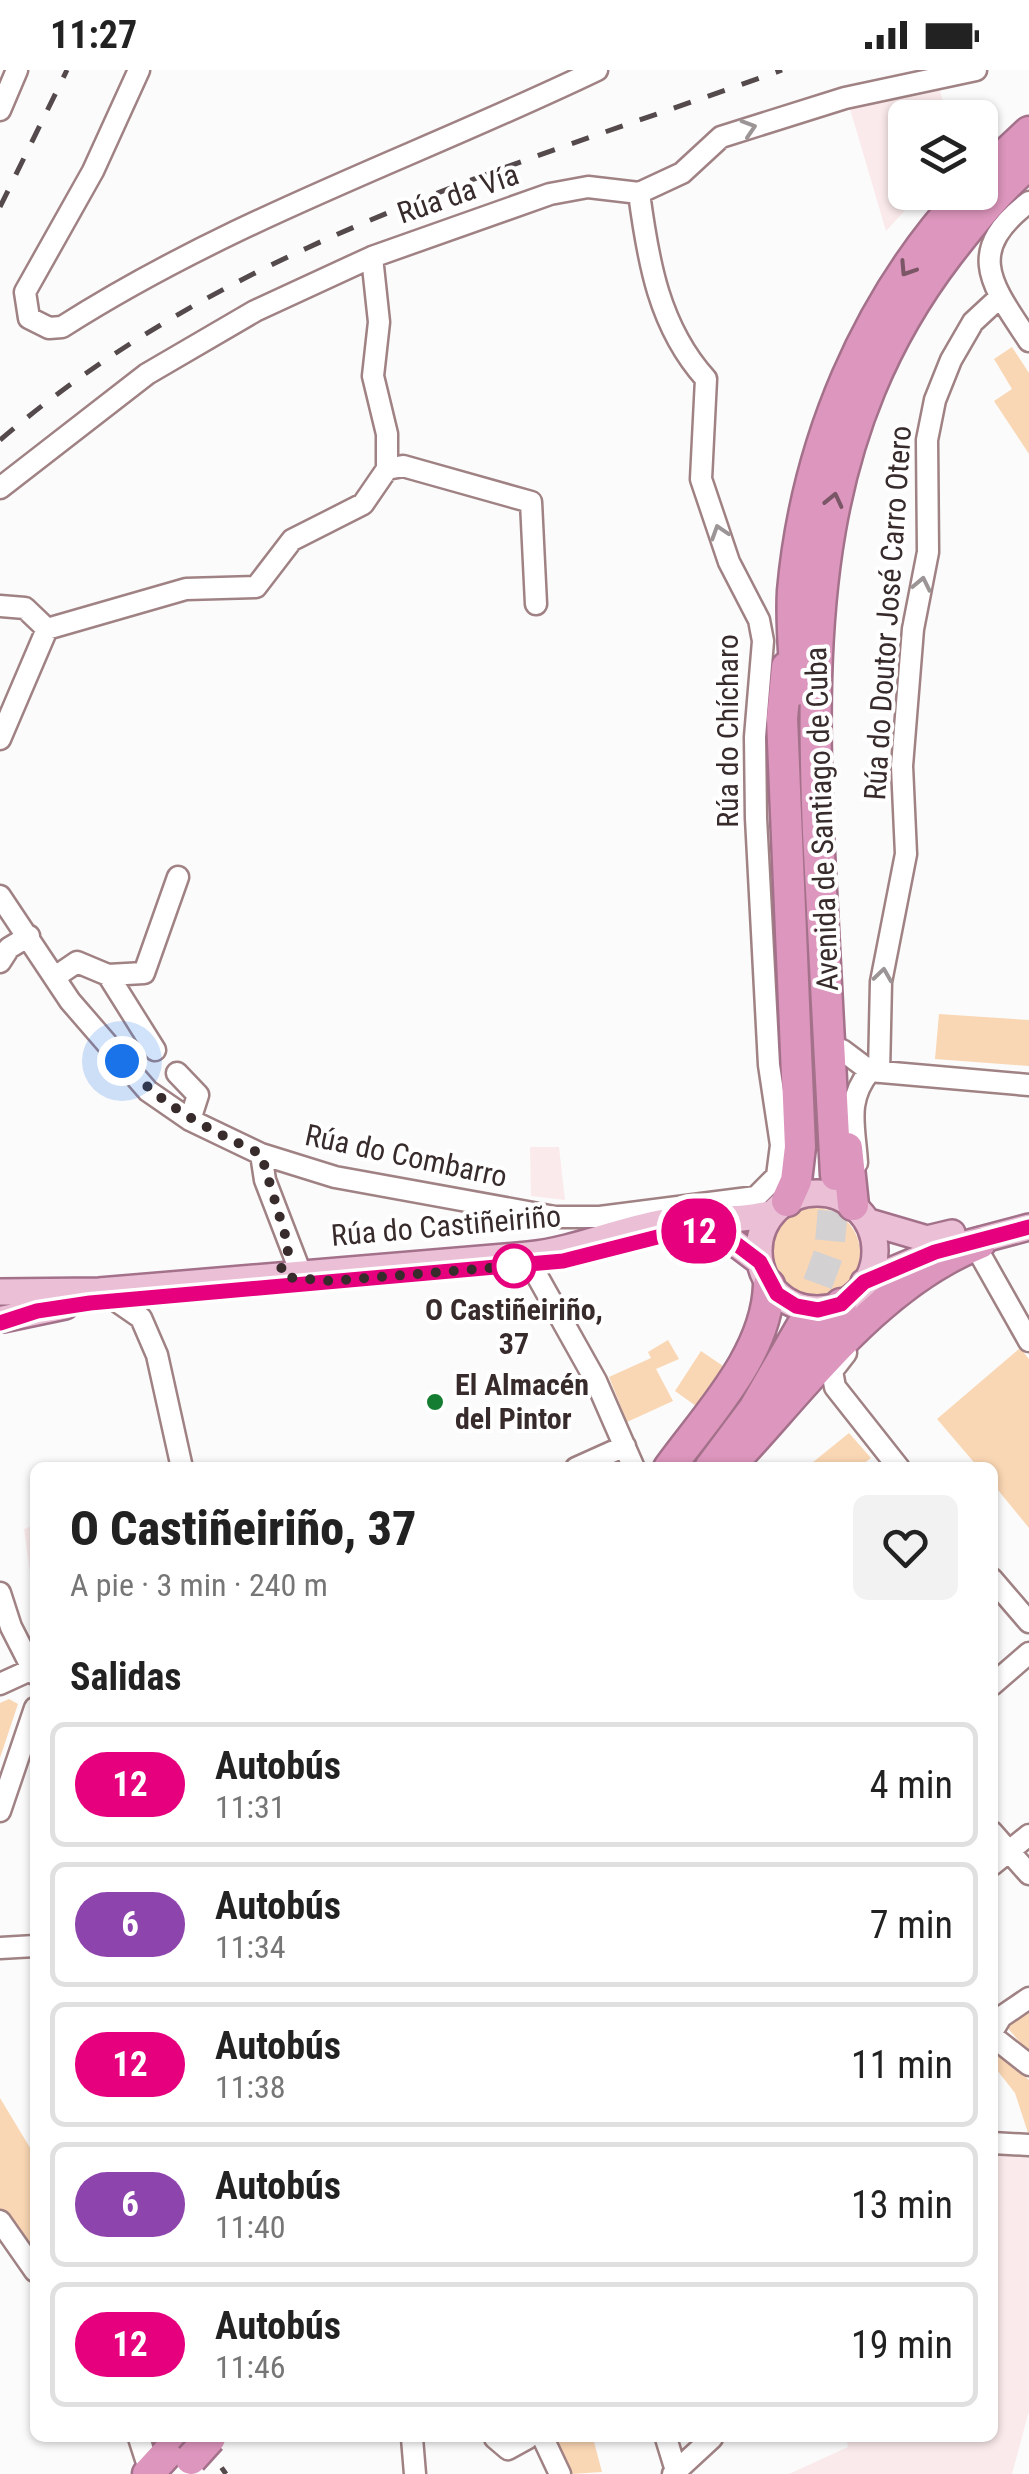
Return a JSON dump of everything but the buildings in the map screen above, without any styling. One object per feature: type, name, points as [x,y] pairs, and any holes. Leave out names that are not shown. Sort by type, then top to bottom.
[{"type":"highway","points":[[998,161],[1029,132]]},
{"type":"highway","name":"Avenida de Santiago de Cuba","points":[[952,210],[917,253],[878,313],[844,384],[806,501],[793,594],[827,1174],[813,698],[816,631],[832,505],[866,396],[898,328],[973,222],[1029,164]]},
{"type":"highway","points":[[779,1197],[796,1181],[800,1147],[782,718],[793,594]]},
{"type":"highway","points":[[816,631],[826,716],[842,1050],[862,1214]]},
{"type":"highway","points":[[728,1462],[838,1349],[904,1290],[980,1243]]},
{"type":"highway","points":[[673,1462],[754,1346],[768,1307],[764,1274]]},
{"type":"highway","points":[[727,1462],[841,1304]]},
{"type":"highway","points":[[694,1462],[793,1323],[727,1462]]},
{"type":"main road","name":"Rúa do Castiñeiriño","points":[[1,1307],[290,1268],[558,1252],[655,1224],[740,1221],[779,1197],[821,1193],[926,1239],[1029,1211]]},
{"type":"main road","points":[[764,1274],[763,1230],[779,1197]]},
{"type":"main road","points":[[862,1214],[875,1253],[864,1282]]},
{"type":"main road","points":[[841,1304],[864,1282],[935,1252],[1029,1227]]},
{"type":"main road","name":"Rúa do Castiñeiriño","points":[[1,1307],[531,1265],[575,1259],[685,1230],[721,1236],[796,1306],[818,1310],[841,1304]]},
{"type":"main road","points":[[226,1291],[290,1268],[331,1281]]},
{"type":"street","points":[[0,110],[17,70]]},
{"type":"street","points":[[139,70],[93,171],[24,292],[29,318],[49,328],[62,327],[220,236],[487,124],[597,70]]},
{"type":"street","points":[[639,194],[665,171],[682,173],[721,137],[845,98],[976,70]]},
{"type":"street","name":"Rúa da Vía","points":[[0,488],[146,374],[254,311],[372,256],[550,194],[588,187],[639,194]]},
{"type":"street","name":"Rúa do Chícharo","points":[[639,194],[646,249],[665,315],[685,356],[706,379],[701,479],[729,562],[759,620],[763,641],[756,737],[756,818],[769,1065],[781,1145],[779,1197]]},
{"type":"street","points":[[1029,202],[994,238],[988,258],[996,291],[1029,341]]},
{"type":"street","points":[[47,629],[186,589],[256,587],[292,540],[363,504],[387,469],[387,434],[373,376],[379,322],[372,256]]},
{"type":"street","name":"Rúa do Doutor José Carro Otero","points":[[862,1214],[854,1090],[874,1072],[884,965],[906,854],[902,766],[913,629],[928,552],[929,429],[938,389],[956,351],[996,291]]},
{"type":"street","points":[[387,469],[403,466],[532,502],[536,604]]},
{"type":"street","points":[[0,606],[24,608],[47,629]]},
{"type":"street","points":[[2,731],[47,629]]},
{"type":"street","points":[[55,977],[77,962],[108,975],[144,973],[178,877]]},
{"type":"street","name":"Rúa do Combarro","points":[[0,878],[4,899],[70,1001],[148,1092],[190,1120],[261,1154],[335,1177],[555,1217],[600,1217]]},
{"type":"street","points":[[3,952],[29,936]]},
{"type":"street","points":[[108,975],[155,1050]]},
{"type":"street","points":[[842,1050],[874,1072],[1029,1084]]},
{"type":"street","points":[[177,1073],[198,1094],[190,1120]]},
{"type":"street","name":"Rúa do Combarro","points":[[261,1154],[290,1268]]},
{"type":"street","name":"Rúa do Castiñeiriño","points":[[600,1217],[779,1197]]},
{"type":"street","points":[[980,1243],[981,1256],[1029,1341]]},
{"type":"street","points":[[531,1265],[596,1380],[632,1462]]},
{"type":"street","points":[[894,1462],[832,1379],[837,1361],[894,1307],[904,1290]]},
{"type":"street","points":[[141,1318],[146,1304],[163,1296]]},
{"type":"street","points":[[114,1300],[141,1318],[156,1355],[181,1462]]},
{"type":"street","points":[[796,1395],[817,1384],[827,1386],[844,1400]]},
{"type":"street","points":[[589,1462],[625,1446]]},
{"type":"street","points":[[998,1586],[1029,1622]]},
{"type":"street","points":[[0,1597],[30,1661]]},
{"type":"street","points":[[998,1680],[1029,1654]]},
{"type":"street","points":[[0,1684],[30,1672]]},
{"type":"street","points":[[0,1811],[30,1723]]},
{"type":"street","points":[[1029,1834],[1000,1858],[1029,1874]]},
{"type":"street","points":[[0,1948],[30,1946]]},
{"type":"street","points":[[998,2023],[1029,1998]]},
{"type":"street","points":[[998,2039],[1029,2065]]},
{"type":"street","points":[[998,2143],[1029,2144]]},
{"type":"street","points":[[0,2221],[30,2263]]},
{"type":"street","points":[[148,2442],[173,2454]]},
{"type":"street","points":[[412,2442],[415,2474]]},
{"type":"street","points":[[500,2442],[508,2449],[521,2442]]},
{"type":"street","points":[[545,2442],[560,2474]]},
{"type":"street","points":[[667,2442],[675,2473],[708,2442]]},
{"type":"shaded area","points":[[939,87],[942,100],[888,100],[888,210],[905,210],[886,231],[848,102]]},
{"type":"shaded area","points":[[1012,347],[1029,373],[1029,454],[994,401],[1012,389],[994,359]]},
{"type":"shaded area","points":[[939,1014],[1029,1020],[1029,1066],[935,1059]]},
{"type":"shaded area","points":[[530,1147],[559,1147],[565,1200],[531,1196]]},
{"type":"shaded area","points":[[815,1208],[847,1221],[860,1253],[847,1285],[815,1298],[783,1285],[770,1253],[783,1221]]},
{"type":"shaded area","points":[[668,1340],[679,1359],[656,1369],[673,1401],[627,1422],[609,1377],[651,1358],[648,1352]]},
{"type":"shaded area","points":[[1020,1348],[1029,1359],[1029,1528],[998,1490],[998,1462],[974,1462],[937,1419]]},
{"type":"shaded area","points":[[701,1351],[723,1366],[696,1406],[675,1391]]},
{"type":"shaded area","points":[[849,1433],[871,1458],[866,1462],[813,1462]]},
{"type":"shaded area","points":[[30,1527],[30,1572],[24,1529]]},
{"type":"shaded area","points":[[9,1699],[18,1704],[0,1758],[0,1703]]},
{"type":"shaded area","points":[[1029,2005],[1029,2053],[1006,2026]]},
{"type":"shaded area","points":[[998,2054],[1029,2080],[1029,2136],[1015,2093],[998,2071]]},
{"type":"shaded area","points":[[0,2098],[30,2148],[30,2260],[0,2216]]},
{"type":"shaded area","points":[[998,2149],[1029,2154],[1029,2411],[1012,2474],[789,2474],[848,2447],[847,2442],[998,2442]]},
{"type":"shaded area","points":[[557,2442],[594,2442],[602,2472],[571,2474]]},
{"type":"tunnel","points":[[802,1326],[829,1253],[836,1175]]},
{"type":"railway","points":[[0,207],[67,70]]},
{"type":"railway","points":[[0,440],[88,372],[180,314],[275,263],[473,179],[782,70]]},
{"type":"railway","points":[[204,2442],[226,2474]]},
{"type":"bus line","name":"12","points":[[0,1323],[2,1319],[37,1311],[90,1303],[563,1261],[685,1230],[710,1232],[731,1240],[760,1262],[777,1294],[796,1306],[818,1310],[841,1304],[864,1282],[935,1252],[1029,1227]]},
{"type":"place","name":"O Castiñeiriño, 37","points":[[514,1266]]},
{"type":"place","name":"El Almacén del Pintor","points":[[435,1402]]},
{"type":"route","points":[[122,1061],[148,1092],[190,1120],[261,1154],[265,1180],[289,1248],[281,1269],[289,1280],[331,1281],[514,1266]]}]
